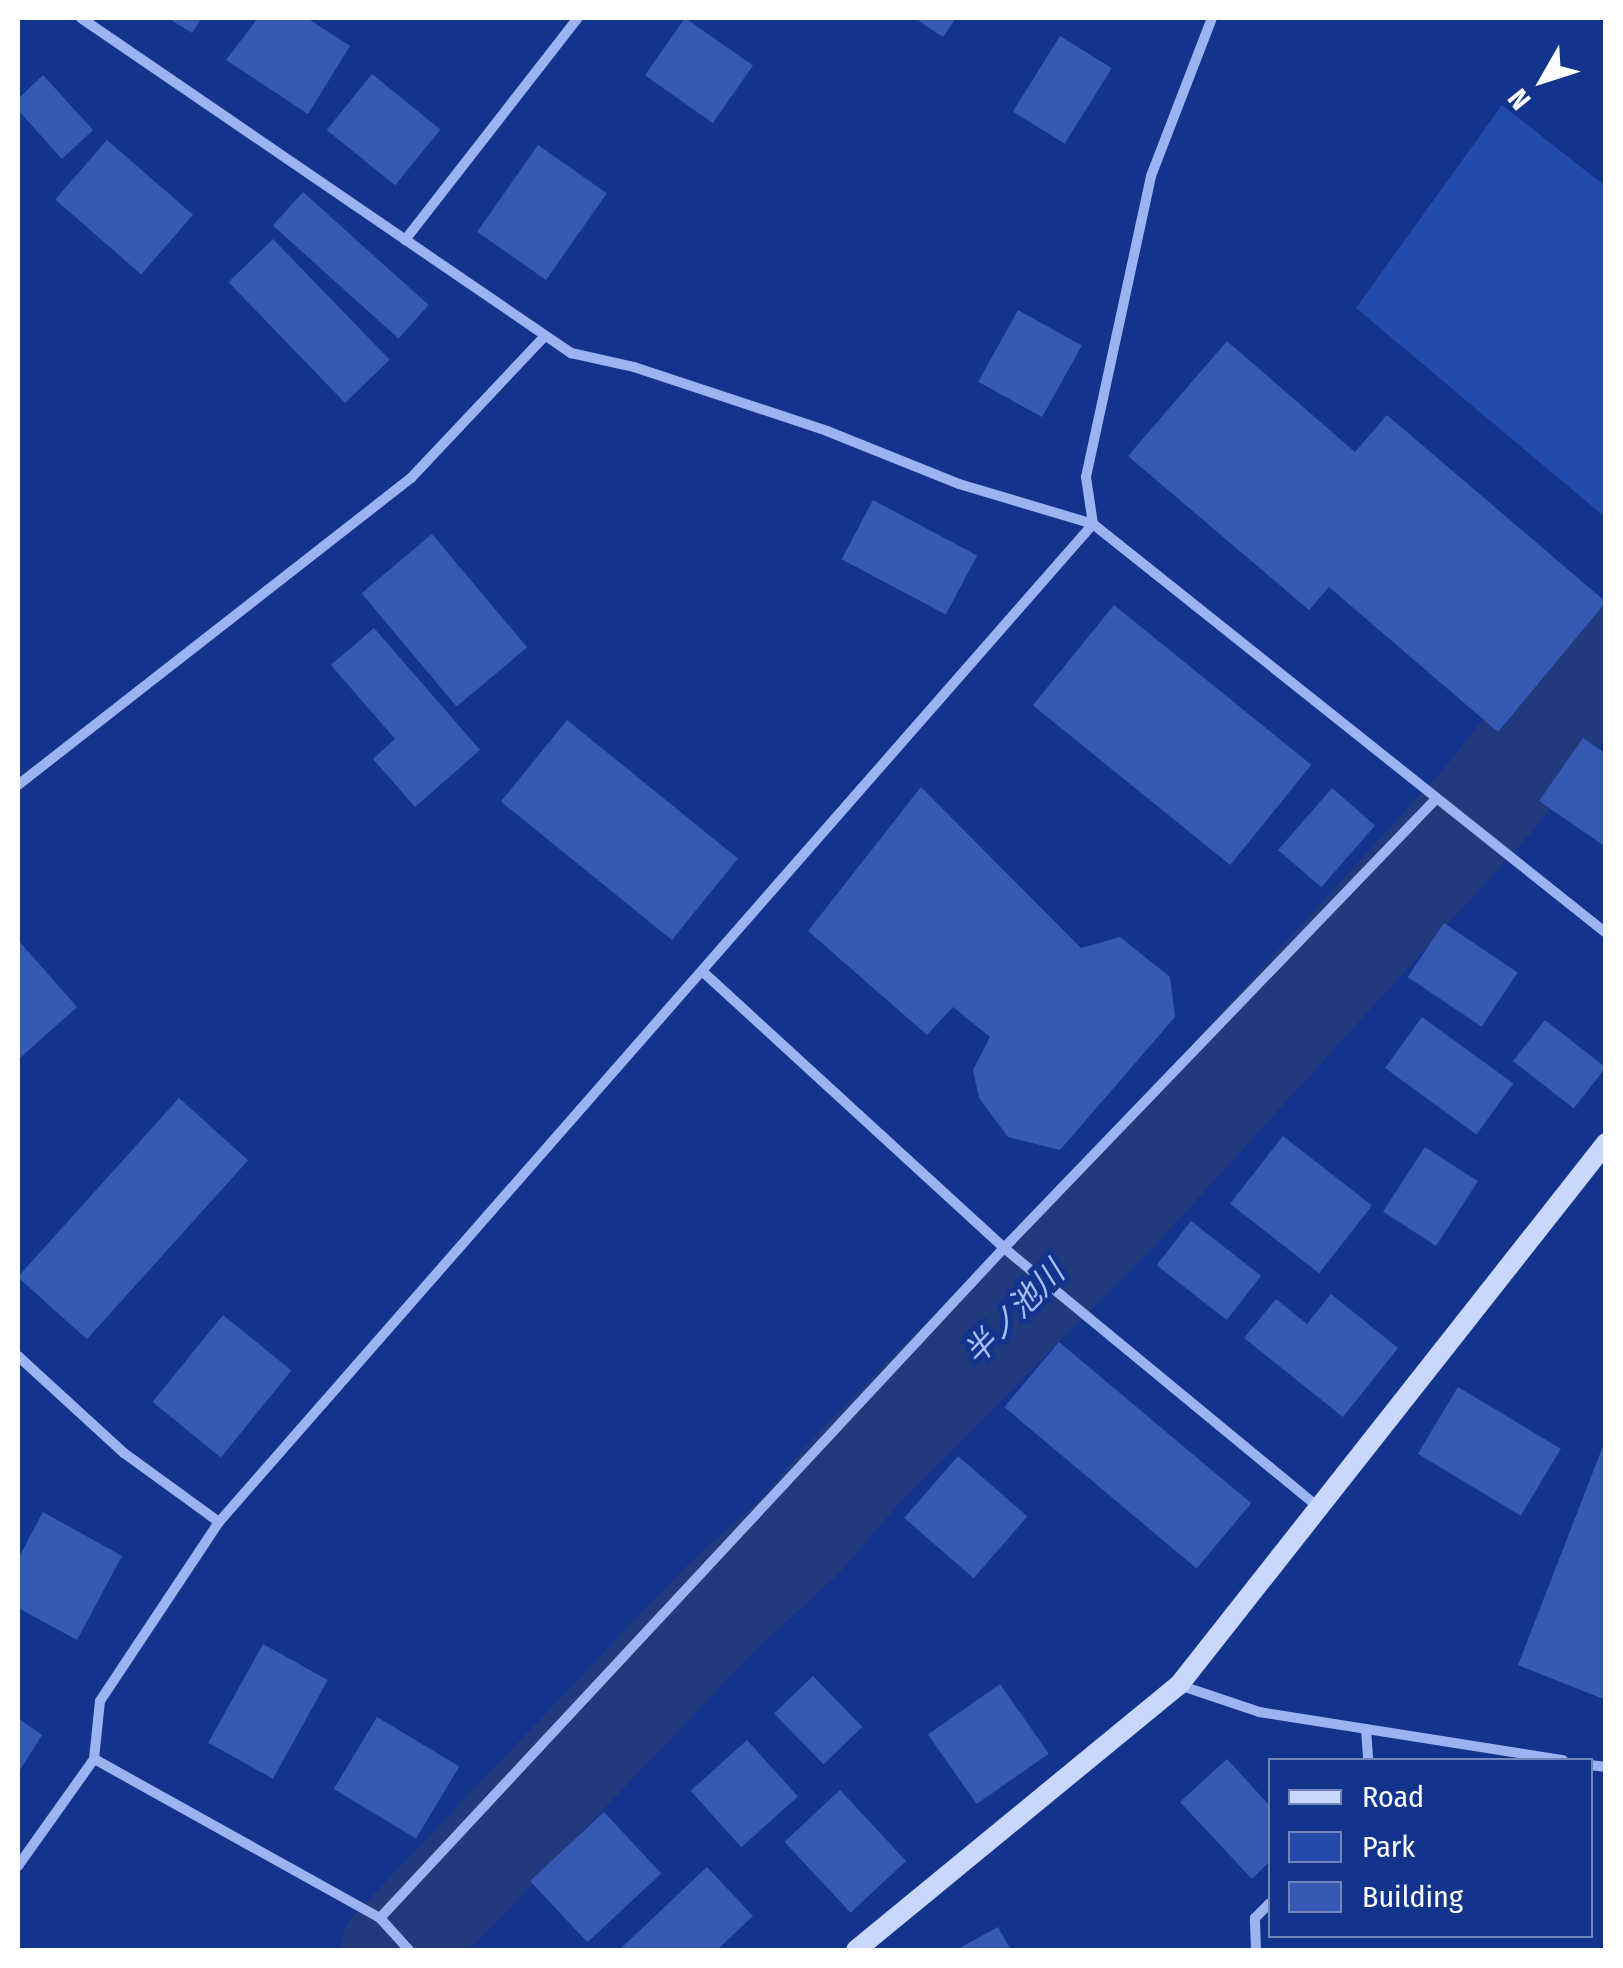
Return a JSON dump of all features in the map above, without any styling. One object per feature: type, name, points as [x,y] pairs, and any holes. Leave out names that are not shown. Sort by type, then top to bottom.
[{"type":"street","points":[[81,18],[571,354],[669,379],[828,431],[959,484],[1093,524],[1606,933]]},
{"type":"street","points":[[406,240],[578,18]]},
{"type":"street","points":[[18,1866],[94,1759],[100,1701],[219,1522],[1093,524],[1086,476],[1151,176],[1212,18]]},
{"type":"street","points":[[18,785],[411,478],[545,336]]},
{"type":"street","points":[[380,1918],[1004,1248],[1435,800]]},
{"type":"street","points":[[702,971],[1004,1248],[1317,1506]]},
{"type":"street","points":[[856,1950],[1179,1686],[1606,1143]]},
{"type":"street","points":[[18,1356],[124,1453],[219,1522]]},
{"type":"street","points":[[1179,1686],[1259,1712],[1550,1758]]},
{"type":"street","points":[[1366,1730],[1368,1758]]},
{"type":"street","points":[[94,1759],[380,1918],[409,1950]]},
{"type":"street","points":[[1256,1950],[1255,1918],[1268,1905]]},
{"type":"green space","points":[[1502,105],[1605,186],[1605,517],[1356,308]]},
{"type":"building","points":[[168,18],[202,18],[192,33]]},
{"type":"building","points":[[258,18],[307,18],[350,46],[308,114],[226,60]]},
{"type":"building","points":[[685,18],[753,66],[713,123],[645,75]]},
{"type":"building","points":[[914,18],[956,18],[943,37]]},
{"type":"building","points":[[1060,36],[1112,68],[1065,144],[1013,111]]},
{"type":"building","points":[[372,74],[440,129],[395,185],[327,130]]},
{"type":"building","points":[[43,75],[93,130],[62,159],[18,110],[18,99]]},
{"type":"building","points":[[107,140],[193,215],[141,274],[55,200]]},
{"type":"building","points":[[538,145],[607,193],[546,280],[477,232]]},
{"type":"building","points":[[303,192],[429,305],[398,339],[273,225]]},
{"type":"building","points":[[273,239],[390,360],[345,403],[228,282]]},
{"type":"building","points":[[1018,310],[1082,345],[1042,417],[978,382]]},
{"type":"building","points":[[1227,341],[1355,452],[1387,415],[1606,602],[1498,732],[1329,587],[1309,610],[1128,456]]},
{"type":"building","points":[[873,500],[977,555],[946,615],[842,559]]},
{"type":"building","points":[[432,534],[527,647],[457,707],[362,593]]},
{"type":"building","points":[[1114,605],[1311,765],[1230,865],[1033,705]]},
{"type":"building","points":[[374,628],[480,750],[415,807],[373,759],[395,739],[331,665]]},
{"type":"building","points":[[567,720],[738,858],[672,940],[501,802]]},
{"type":"building","points":[[1583,738],[1606,754],[1606,847],[1539,801]]},
{"type":"building","points":[[921,787],[1081,948],[1120,937],[1170,977],[1175,1017],[1060,1150],[1008,1137],[979,1098],[973,1070],[990,1037],[953,1007],[927,1035],[808,931]]},
{"type":"building","points":[[1332,788],[1375,825],[1321,887],[1278,850]]},
{"type":"building","points":[[1444,923],[1518,973],[1481,1027],[1408,977]]},
{"type":"building","points":[[18,940],[77,1007],[20,1058],[18,1055]]},
{"type":"building","points":[[1422,1017],[1513,1083],[1476,1134],[1385,1068]]},
{"type":"building","points":[[1545,1020],[1606,1067],[1574,1108],[1513,1061]]},
{"type":"building","points":[[179,1098],[248,1160],[87,1339],[18,1277]]},
{"type":"building","points":[[1283,1136],[1372,1206],[1319,1273],[1230,1204]]},
{"type":"building","points":[[1425,1147],[1478,1181],[1436,1246],[1383,1212]]},
{"type":"building","points":[[1191,1221],[1261,1276],[1227,1320],[1157,1265]]},
{"type":"building","points":[[1331,1294],[1398,1348],[1343,1417],[1244,1338],[1276,1299],[1307,1324]]},
{"type":"building","points":[[223,1315],[291,1370],[221,1457],[153,1402]]},
{"type":"building","points":[[1059,1342],[1251,1503],[1197,1568],[1004,1407]]},
{"type":"building","points":[[1458,1387],[1561,1449],[1521,1516],[1418,1454]]},
{"type":"building","points":[[1606,1441],[1606,1700],[1518,1665]]},
{"type":"building","points":[[958,1456],[1027,1516],[974,1578],[904,1518]]},
{"type":"building","points":[[43,1512],[122,1556],[77,1640],[18,1608],[18,1559]]},
{"type":"building","points":[[263,1644],[328,1680],[273,1779],[208,1743]]},
{"type":"building","points":[[813,1676],[862,1727],[823,1765],[774,1714]]},
{"type":"building","points":[[1000,1684],[1049,1754],[977,1804],[928,1734]]},
{"type":"building","points":[[377,1717],[459,1766],[416,1838],[334,1789]]},
{"type":"building","points":[[18,1718],[42,1735],[18,1773]]},
{"type":"building","points":[[747,1740],[798,1796],[741,1847],[691,1791]]},
{"type":"building","points":[[1227,1759],[1268,1804],[1268,1863],[1252,1879],[1180,1802]]},
{"type":"building","points":[[840,1790],[906,1861],[851,1913],[784,1842]]},
{"type":"building","points":[[604,1812],[661,1873],[587,1942],[530,1881]]},
{"type":"building","points":[[707,1867],[753,1916],[717,1950],[619,1950]]},
{"type":"building","points":[[998,1927],[1011,1950],[956,1950]]},
{"type":"waterway","name":"半ノ池川","points":[[395,1950],[724,1605],[799,1537],[860,1466],[1116,1208],[1488,800],[1606,651]]}]
